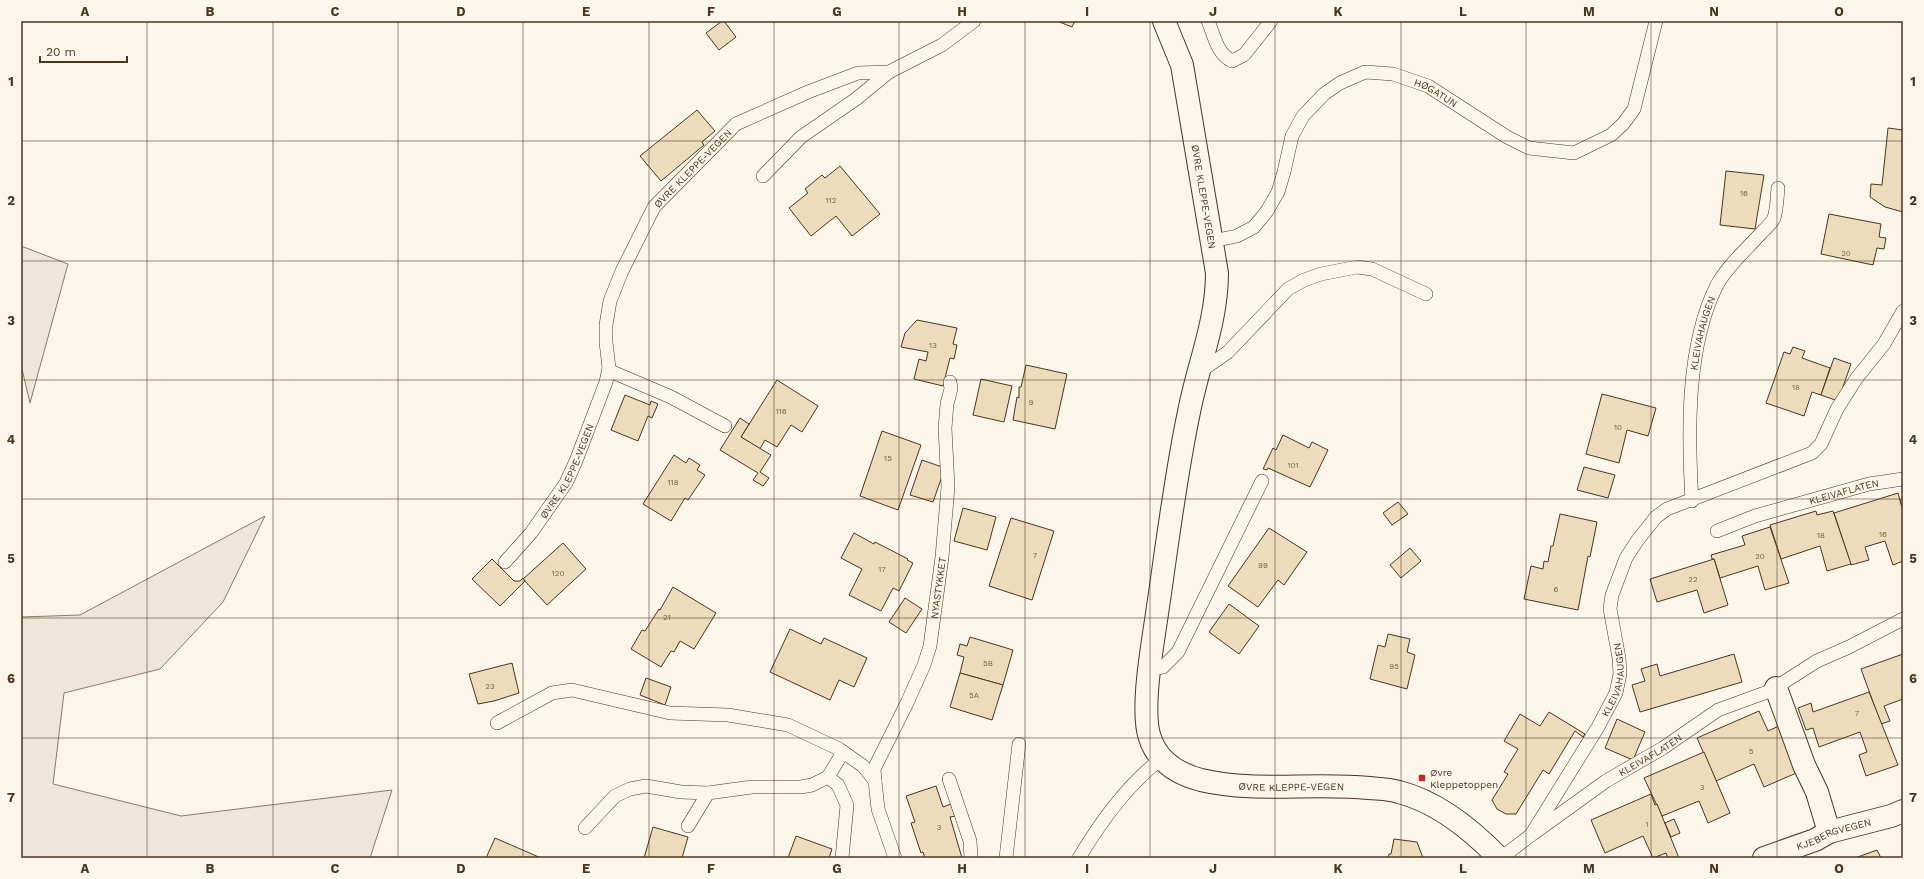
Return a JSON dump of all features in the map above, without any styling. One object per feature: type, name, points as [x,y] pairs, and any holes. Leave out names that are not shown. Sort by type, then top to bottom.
[{"type":"street","name":"ØVRE KLEPPE-VEGEN","points":[[1164,21],[1182,65],[1217,273],[1217,297],[1211,330],[1198,373],[1180,459],[1149,669],[1147,716],[1149,736],[1154,749],[1161,759],[1183,775],[1216,783],[1245,787],[1351,786],[1399,791],[1437,807],[1482,840],[1500,858]]},
{"type":"street","points":[[1776,688],[1804,765],[1817,792],[1829,832]]},
{"type":"street","name":"KJEBERGVEGEN","points":[[1764,858],[1814,840],[1829,832],[1891,816],[1903,811]]},
{"type":"lane","name":"ØVRE KLEPPE-VEGEN","points":[[763,176],[801,137],[856,99],[889,72],[942,46],[974,21]]},
{"type":"lane","points":[[1208,21],[1220,50],[1225,58],[1232,60],[1244,55],[1271,21]]},
{"type":"lane","name":"HØGATUN","points":[[1212,241],[1236,236],[1254,227],[1267,211],[1278,192],[1292,136],[1303,116],[1324,94],[1340,83],[1365,72],[1393,74],[1428,86],[1508,137],[1529,148],[1574,153],[1611,135],[1623,124],[1634,109],[1656,21]]},
{"type":"lane","name":"ØVRE KLEPPE-VEGEN","points":[[505,562],[532,533],[566,482],[606,382],[608,368],[606,342],[610,301],[622,271],[654,207],[736,124],[808,92],[858,73],[889,72]]},
{"type":"lane","name":"KLEIVAHAUGEN","points":[[1692,501],[1690,408],[1698,343],[1709,304],[1718,284],[1736,259],[1746,251],[1773,219],[1778,188]]},
{"type":"lane","points":[[1198,373],[1228,352],[1288,289],[1304,280],[1321,274],[1357,267],[1372,269],[1426,294]]},
{"type":"lane","name":"KLEIVAHAUGEN","points":[[1500,858],[1531,835],[1598,727],[1616,693],[1620,674],[1619,658],[1610,609],[1618,577],[1626,558],[1637,541],[1656,517],[1667,510],[1812,452],[1821,444],[1837,409],[1856,379],[1884,344],[1903,311]]},
{"type":"lane","points":[[608,368],[725,426]]},
{"type":"lane","name":"NYASTYKKET","points":[[895,858],[878,809],[874,769],[907,703],[924,665],[930,646],[942,557],[948,487],[945,428],[947,404],[951,389],[950,382]]},
{"type":"lane","name":"KLEIVAFLATEN","points":[[1717,531],[1755,516],[1869,484],[1903,479]]},
{"type":"lane","points":[[1149,669],[1163,667],[1178,652],[1262,481]]},
{"type":"lane","name":"KLEIVAFLATEN","points":[[1531,835],[1606,781],[1663,748],[1718,710],[1776,688],[1817,660],[1849,647],[1903,619]]},
{"type":"lane","points":[[497,723],[552,693],[568,690],[584,691],[670,713],[728,715],[788,725],[843,752],[863,766],[875,781]]},
{"type":"lane","points":[[1006,858],[1018,744]]},
{"type":"lane","points":[[585,828],[615,796],[630,789],[646,786],[681,792],[708,793],[752,787],[801,787],[812,785],[828,777],[843,752]]},
{"type":"lane","points":[[1079,858],[1093,834],[1124,795],[1142,774],[1161,759]]},
{"type":"lane","points":[[828,777],[838,785],[847,805],[842,858]]},
{"type":"lane","points":[[949,779],[970,841],[971,858]]},
{"type":"lane","points":[[688,826],[708,793]]},
{"type":"shaded area","points":[[21,246],[68,264],[30,403],[21,365]]},
{"type":"shaded area","points":[[265,516],[223,602],[160,669],[64,693],[53,784],[181,816],[392,790],[370,858],[21,858],[21,617],[80,615]]},
{"type":"building","points":[[724,21],[736,37],[719,50],[706,33]]},
{"type":"building","points":[[1057,21],[1075,21],[1072,27]]},
{"type":"building","points":[[697,110],[715,131],[702,142],[704,145],[661,181],[640,156]]},
{"type":"building","points":[[1888,128],[1903,130],[1903,212],[1885,207],[1870,197],[1871,184],[1882,185]]},
{"type":"building","points":[[840,166],[880,214],[852,236],[836,216],[811,236],[789,208],[808,193],[805,189],[822,175],[825,178]]},
{"type":"building","points":[[1726,171],[1764,175],[1755,229],[1720,225]]},
{"type":"building","points":[[1829,214],[1881,224],[1879,237],[1886,238],[1884,249],[1877,248],[1873,265],[1821,254]]},
{"type":"building","points":[[917,320],[957,328],[953,344],[957,345],[954,359],[950,358],[943,386],[914,379],[919,359],[926,361],[928,352],[901,347],[905,333]]},
{"type":"building","points":[[1793,347],[1805,351],[1802,358],[1830,368],[1821,395],[1812,392],[1804,416],[1766,403],[1784,352],[1790,354]]},
{"type":"building","points":[[1834,358],[1851,364],[1838,401],[1821,395]]},
{"type":"building","points":[[1026,365],[1067,374],[1055,429],[1013,420],[1017,397],[1019,398],[1019,387],[1021,387]]},
{"type":"building","points":[[981,379],[1012,386],[1004,422],[973,415]]},
{"type":"building","points":[[777,380],[818,406],[802,432],[791,425],[777,447],[765,440],[760,449],[741,437]]},
{"type":"building","points":[[1602,394],[1656,408],[1648,436],[1627,430],[1619,463],[1586,454]]},
{"type":"building","points":[[625,395],[650,405],[651,401],[658,404],[652,418],[648,416],[638,441],[611,430]]},
{"type":"building","points":[[740,418],[749,424],[741,437],[771,455],[760,472],[769,478],[763,486],[753,480],[758,473],[720,450]]},
{"type":"building","points":[[882,431],[921,445],[898,510],[860,496]]},
{"type":"building","points":[[1283,435],[1309,448],[1312,442],[1328,450],[1310,487],[1268,468],[1267,470],[1263,469],[1273,448],[1276,450]]},
{"type":"building","points":[[674,455],[686,463],[689,458],[700,465],[697,470],[705,475],[688,500],[685,498],[671,521],[643,504]]},
{"type":"building","points":[[922,460],[945,468],[933,502],[910,495]]},
{"type":"building","points":[[1584,467],[1615,475],[1608,498],[1577,490]]},
{"type":"building","points":[[1898,493],[1903,511],[1903,561],[1893,565],[1885,541],[1865,547],[1869,560],[1851,565],[1834,513]]},
{"type":"building","points":[[1903,499],[1903,511],[1900,500]]},
{"type":"building","points":[[1398,502],[1408,514],[1392,525],[1383,513]]},
{"type":"building","points":[[963,508],[996,517],[987,550],[954,541]]},
{"type":"building","points":[[1816,511],[1817,515],[1833,511],[1851,564],[1827,571],[1820,546],[1781,559],[1770,525]]},
{"type":"building","points":[[1560,514],[1597,522],[1590,557],[1588,556],[1578,610],[1524,599],[1531,566],[1543,569],[1544,561],[1548,562]]},
{"type":"building","points":[[1011,518],[1054,531],[1032,600],[989,586]]},
{"type":"building","points":[[1770,527],[1789,583],[1765,590],[1758,566],[1720,578],[1714,559],[1712,559],[1711,555],[1745,545],[1742,536]]},
{"type":"building","points":[[1269,528],[1307,552],[1284,585],[1278,580],[1258,607],[1228,586]]},
{"type":"building","points":[[854,533],[874,544],[875,542],[913,563],[899,591],[893,588],[881,611],[849,595],[862,569],[841,558]]},
{"type":"building","points":[[563,543],[586,569],[547,605],[523,579]]},
{"type":"building","points":[[1410,548],[1421,561],[1401,578],[1390,565]]},
{"type":"building","points":[[492,559],[514,581],[520,581],[523,578],[525,581],[500,606],[472,579]]},
{"type":"building","points":[[1714,559],[1728,605],[1704,613],[1697,590],[1657,602],[1650,579]]},
{"type":"building","points":[[673,587],[716,613],[694,649],[680,641],[674,652],[671,651],[661,667],[631,649],[642,630],[645,631],[659,609],[660,610]]},
{"type":"building","points":[[905,598],[922,609],[906,633],[889,622]]},
{"type":"building","points":[[1229,604],[1259,626],[1239,654],[1209,632]]},
{"type":"building","points":[[790,629],[821,644],[824,638],[867,658],[854,687],[839,680],[830,700],[770,672]]},
{"type":"building","points":[[1388,634],[1410,639],[1407,652],[1415,655],[1407,689],[1370,679],[1378,645],[1385,647]]},
{"type":"building","points":[[970,637],[1013,650],[1003,685],[960,673],[964,657],[957,655],[960,644],[967,646]]},
{"type":"building","points":[[1734,654],[1742,682],[1640,712],[1632,685],[1645,681],[1641,669],[1657,664],[1660,676]]},
{"type":"building","points":[[1903,654],[1903,699],[1884,706],[1890,721],[1881,724],[1861,669]]},
{"type":"building","points":[[512,663],[519,693],[494,701],[478,704],[469,674]]},
{"type":"building","points":[[960,673],[1003,685],[992,720],[950,707]]},
{"type":"building","points":[[646,678],[671,687],[665,705],[640,695]]},
{"type":"building","points":[[1869,692],[1898,765],[1866,776],[1859,755],[1867,752],[1860,732],[1819,747],[1813,728],[1806,730],[1798,708],[1811,703],[1813,712]]},
{"type":"building","points":[[1759,711],[1768,731],[1781,725],[1801,771],[1764,787],[1754,764],[1716,781],[1697,738]]},
{"type":"building","points":[[1549,712],[1585,734],[1583,737],[1575,731],[1549,774],[1543,770],[1516,814],[1506,814],[1497,809],[1492,800],[1508,774],[1504,772],[1518,749],[1504,741],[1520,714],[1540,726]]},
{"type":"building","points":[[1617,719],[1645,732],[1633,760],[1605,748]]},
{"type":"building","points":[[1704,752],[1730,813],[1708,823],[1699,801],[1662,816],[1644,778]]},
{"type":"building","points":[[936,786],[943,807],[951,804],[955,816],[950,817],[962,858],[925,858],[923,852],[921,853],[911,823],[915,822],[906,796]]},
{"type":"building","points":[[1651,794],[1655,805],[1657,804],[1679,858],[1668,858],[1666,853],[1653,858],[1643,836],[1605,853],[1591,820]]},
{"type":"building","points":[[1674,819],[1680,833],[1671,837],[1665,823]]},
{"type":"building","points":[[653,827],[688,837],[682,858],[644,858]]},
{"type":"building","points":[[796,836],[832,849],[829,858],[788,858]]},
{"type":"building","points":[[495,838],[541,858],[486,858]]},
{"type":"building","points":[[1394,839],[1417,842],[1423,858],[1388,858],[1389,854],[1391,854]]},
{"type":"building","points":[[1877,850],[1881,858],[1855,858]]},
{"type":"place","name":"Øvre Kleppetoppen","points":[[1422,778]]}]
